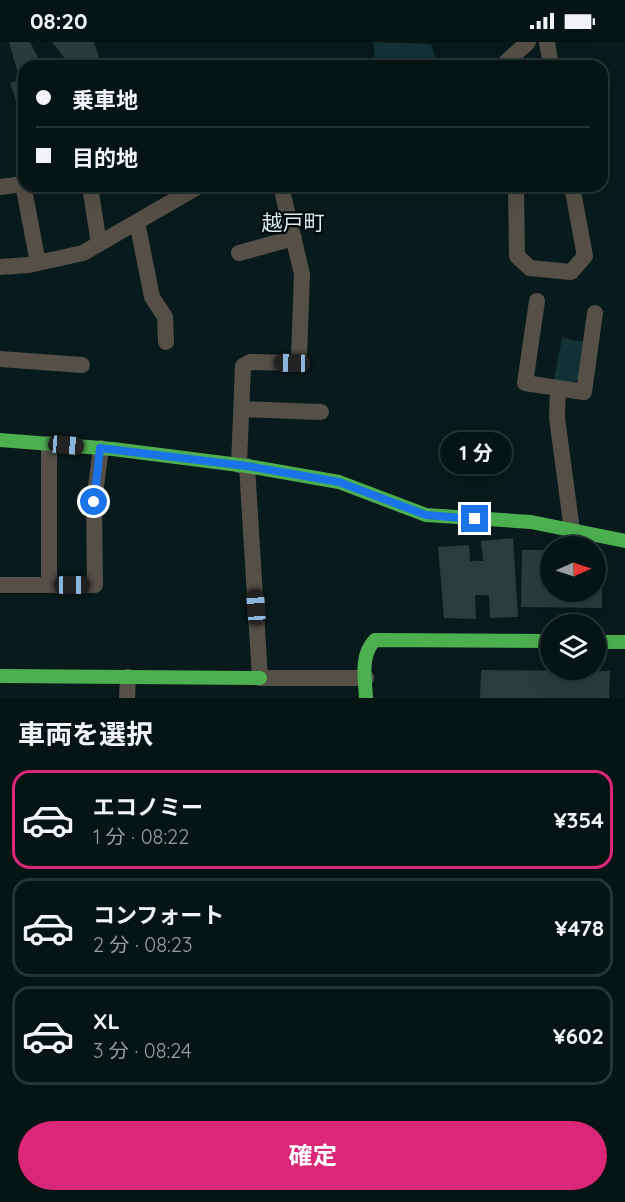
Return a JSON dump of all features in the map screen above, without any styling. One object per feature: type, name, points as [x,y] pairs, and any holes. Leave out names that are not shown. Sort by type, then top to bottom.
[{"type":"street","points":[[515,60],[528,42]]},
{"type":"street","points":[[547,42],[550,60]]},
{"type":"street","points":[[0,187],[18,185]]},
{"type":"street","points":[[25,192],[38,263]]},
{"type":"street","points":[[91,192],[99,244]]},
{"type":"street","points":[[260,678],[243,465],[243,366],[250,362],[292,363],[299,357],[302,274],[282,192]]},
{"type":"street","points":[[516,192],[517,256],[530,268],[571,272],[585,256],[573,192]]},
{"type":"street","points":[[0,267],[38,263],[83,253],[137,222],[173,194]]},
{"type":"street","points":[[137,222],[152,297],[165,317],[166,342]]},
{"type":"street","points":[[239,253],[294,238]]},
{"type":"street","points":[[537,301],[525,383],[584,392],[595,314]]},
{"type":"street","points":[[0,359],[82,365]]},
{"type":"street","points":[[558,388],[557,418],[572,530]]},
{"type":"street","points":[[242,409],[321,412]]},
{"type":"street","points":[[0,440],[100,448],[243,465],[339,482],[426,515],[531,522],[625,540]]},
{"type":"street","points":[[49,444],[49,585]]},
{"type":"street","points":[[0,585],[95,585],[94,502],[100,448]]},
{"type":"street","points":[[366,698],[366,654],[375,640],[540,641]]},
{"type":"street","points":[[606,642],[625,642]]},
{"type":"street","points":[[0,675],[366,678]]},
{"type":"street","points":[[128,677],[128,698]]},
{"type":"shaded area","points":[[373,42],[431,44],[436,60],[375,60]]},
{"type":"shaded area","points":[[562,338],[585,342],[580,379],[574,382],[554,380]]},
{"type":"building","points":[[9,42],[30,42],[39,60],[18,60],[18,73]]},
{"type":"building","points":[[52,42],[94,42],[100,60],[65,60]]},
{"type":"building","points":[[18,81],[18,107],[10,83]]},
{"type":"building","points":[[513,538],[518,617],[490,618],[489,595],[475,595],[476,619],[444,618],[438,547],[469,545],[470,561],[483,561],[481,541]]},
{"type":"building","points":[[522,550],[540,550],[540,602],[602,602],[602,608],[521,607]]},
{"type":"building","points":[[481,670],[540,670],[540,680],[606,680],[606,671],[610,671],[609,698],[480,698]]},
{"type":"traffic: fast","points":[[0,440],[113,449],[247,466],[339,482],[426,515],[531,522],[625,541]]},
{"type":"traffic: fast","points":[[366,698],[365,660],[375,640],[540,641]]},
{"type":"traffic: fast","points":[[606,642],[625,642]]},
{"type":"traffic: fast","points":[[0,676],[260,678]]},
{"type":"district","name":"越戸町","points":[[293,223]]},
{"type":"route","points":[[94,502],[100,448],[181,456],[339,482],[426,515],[475,519]]}]
